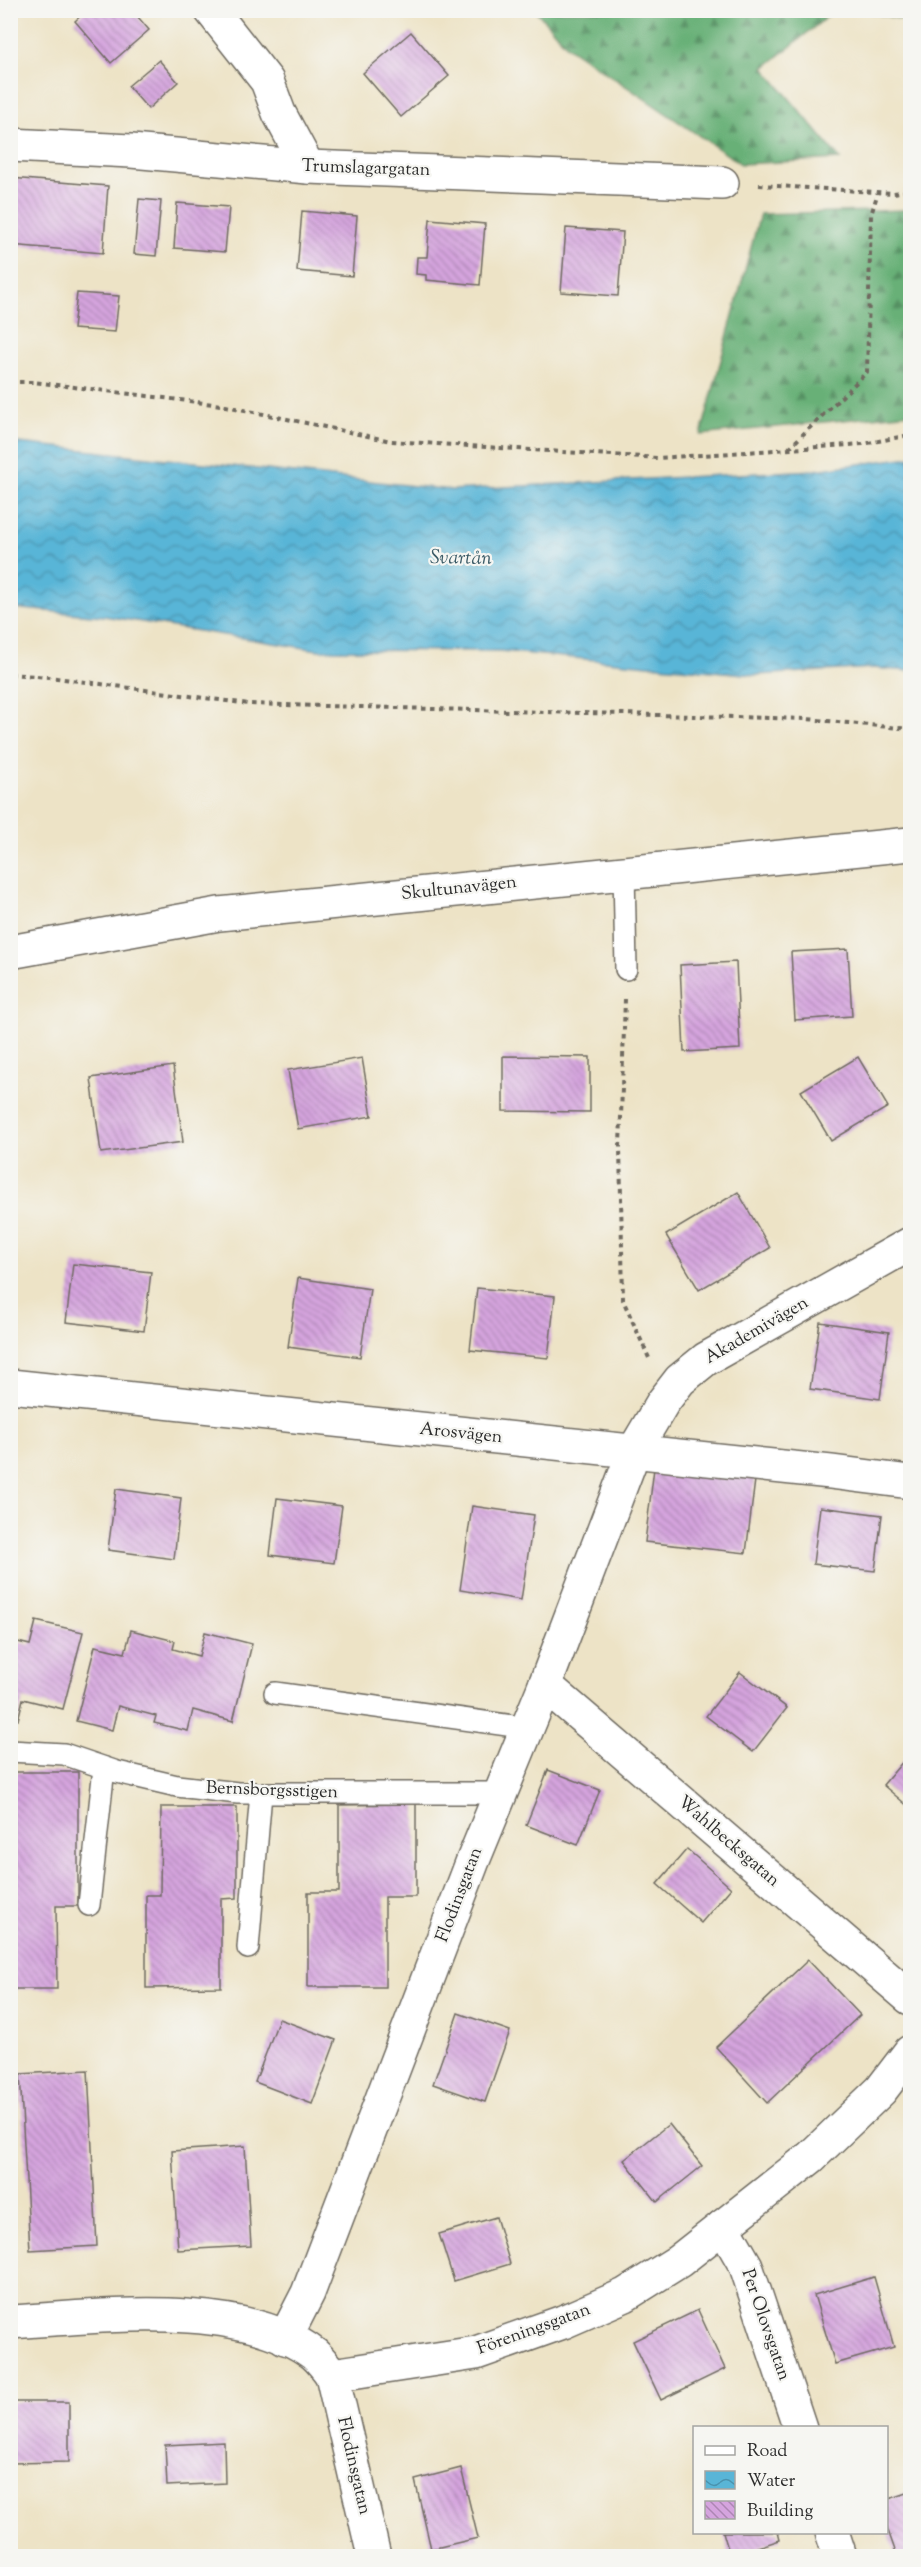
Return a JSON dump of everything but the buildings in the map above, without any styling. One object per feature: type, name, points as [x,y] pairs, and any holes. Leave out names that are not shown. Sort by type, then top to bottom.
[{"type":"street","points":[[211,10],[267,81],[279,113],[308,168]]},
{"type":"street","name":"Trumslagargatan","points":[[10,145],[131,151],[308,168],[722,183]]},
{"type":"street","name":"Skultunavägen","points":[[10,952],[219,914],[910,844]]},
{"type":"street","name":"Akademivägen","points":[[634,1451],[663,1402],[680,1380],[706,1359],[910,1244]]},
{"type":"street","name":"Arosvägen","points":[[10,1386],[910,1482]]},
{"type":"street","name":"Flodinsgatan","points":[[285,2338],[308,2293],[472,1863],[545,1685],[634,1451]]},
{"type":"street","name":"Wahlbecksgatan","points":[[545,1685],[910,1998]]},
{"type":"street","name":"Föreningsgatan","points":[[332,2375],[476,2353],[563,2322],[625,2295],[679,2261],[811,2157],[881,2090],[910,2052]]},
{"type":"street","name":"Per Olovsgatan","points":[[723,2226],[746,2266],[800,2426]]},
{"type":"street","points":[[10,2322],[105,2317],[191,2316],[228,2321],[266,2330],[285,2338],[315,2355],[332,2375]]},
{"type":"street","name":"Flodinsgatan","points":[[332,2375],[374,2556]]},
{"type":"street","points":[[833,2534],[840,2556]]},
{"type":"lane","points":[[624,872],[626,969]]},
{"type":"lane","points":[[275,1693],[528,1728]]},
{"type":"lane","name":"Bernsborgsstigen","points":[[10,1751],[64,1754],[104,1768],[177,1786],[238,1793],[502,1793]]},
{"type":"lane","points":[[89,1905],[104,1768]]},
{"type":"lane","points":[[248,1948],[261,1793]]},
{"type":"path","points":[[722,183],[879,192],[910,191]]},
{"type":"path","points":[[788,449],[867,372],[871,215],[879,192]]},
{"type":"path","points":[[10,382],[33,382],[221,405],[391,441],[658,458],[863,444],[910,435]]},
{"type":"path","points":[[10,674],[49,677],[249,704],[807,719],[910,729]]},
{"type":"path","points":[[626,969],[620,1146],[623,1300],[651,1363]]},
{"type":"green space","points":[[536,11],[834,11],[764,68],[840,159],[741,164],[568,47]]},
{"type":"green space","points":[[863,11],[910,11],[910,21]]},
{"type":"green space","points":[[910,210],[910,413],[701,435],[760,214]]},
{"type":"water","name":"Svartån","points":[[10,442],[452,490],[815,470],[910,457],[910,671],[873,668],[755,675],[500,651],[318,650],[104,616],[11,608]]}]
